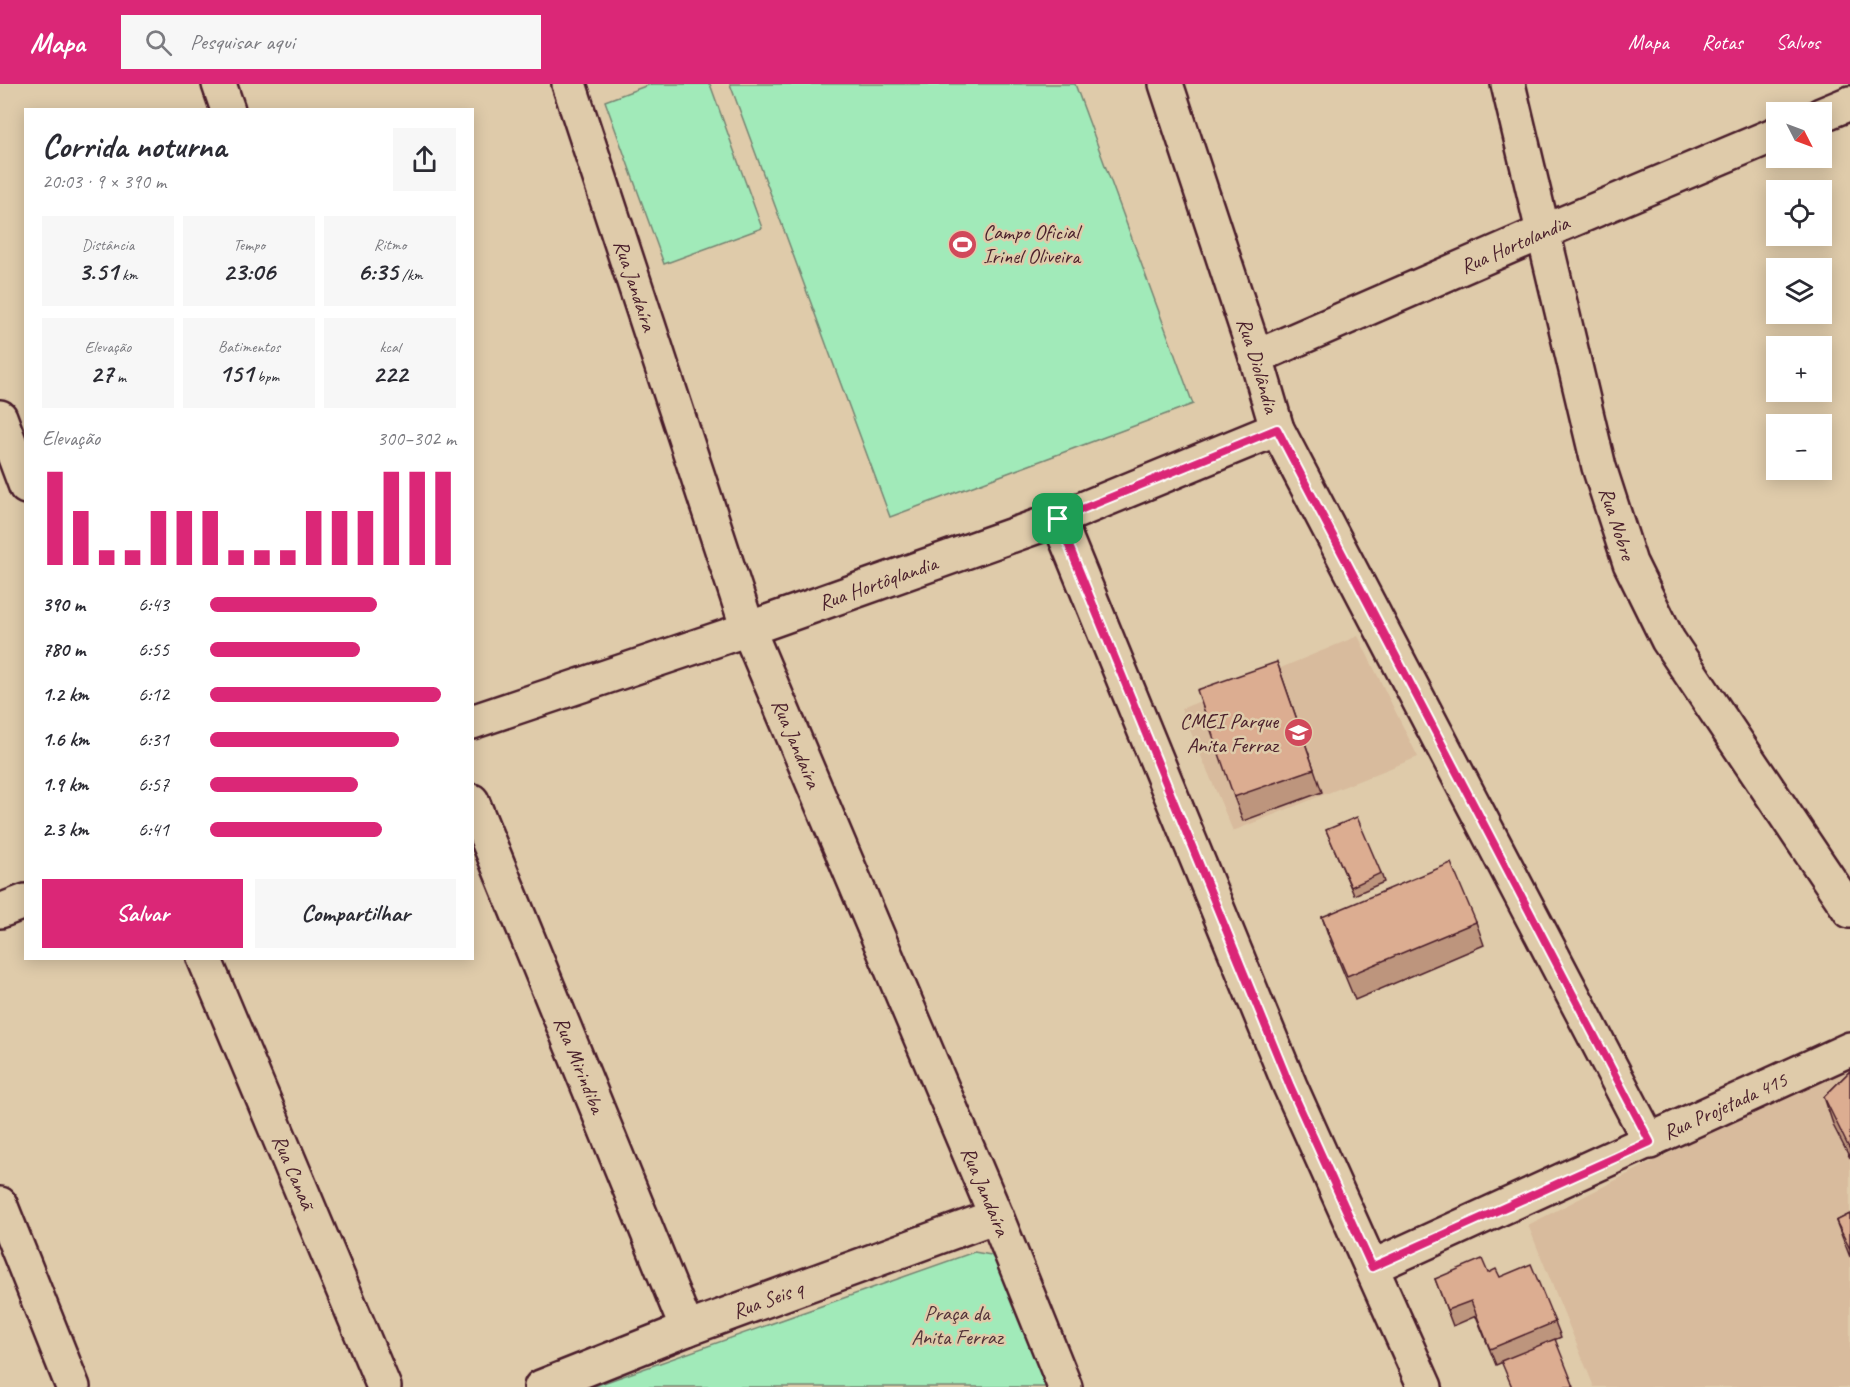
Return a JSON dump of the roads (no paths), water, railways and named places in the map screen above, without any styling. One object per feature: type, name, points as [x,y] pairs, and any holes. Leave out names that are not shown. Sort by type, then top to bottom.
[{"type":"street","points":[[219,84],[227,108]]},
{"type":"street","name":"Rua Jandaíra","points":[[569,84],[748,629],[996,1216],[1065,1387]]},
{"type":"street","name":"Rua Diolândia","points":[[1166,84],[1256,357],[1277,429],[1650,1142]]},
{"type":"street","name":"Rua Nobre","points":[[1508,84],[1599,467],[1630,563],[1668,640],[1850,911]]},
{"type":"street","points":[[1832,110],[1850,102],[1845,84]]},
{"type":"street","name":"Rua Hortolandia","points":[[1256,357],[1766,138]]},
{"type":"street","points":[[0,417],[24,482]]},
{"type":"street","name":"Rua Hortôqlandia","points":[[474,722],[748,629],[1058,519],[1277,429]]},
{"type":"street","points":[[1058,519],[1290,1086],[1425,1387]]},
{"type":"street","name":"Rua Mirindiba","points":[[474,806],[687,1329]]},
{"type":"street","points":[[0,911],[24,902]]},
{"type":"street","name":"Rua Canaã","points":[[205,960],[384,1387]]},
{"type":"street","name":"Rua Projetada 415","points":[[1372,1267],[1850,1049]]},
{"type":"street","points":[[0,1204],[73,1387]]},
{"type":"street","name":"Rua Seis q","points":[[541,1387],[687,1329],[996,1216]]},
{"type":"place","name":"Campo Oficial Irinel Oliveira","points":[[962,244]]},
{"type":"place","name":"CMEI Parque Anita Ferraz","points":[[1299,733]]},
{"type":"park label","name":"Praça da Anita Ferraz","points":[[957,1325]]}]
